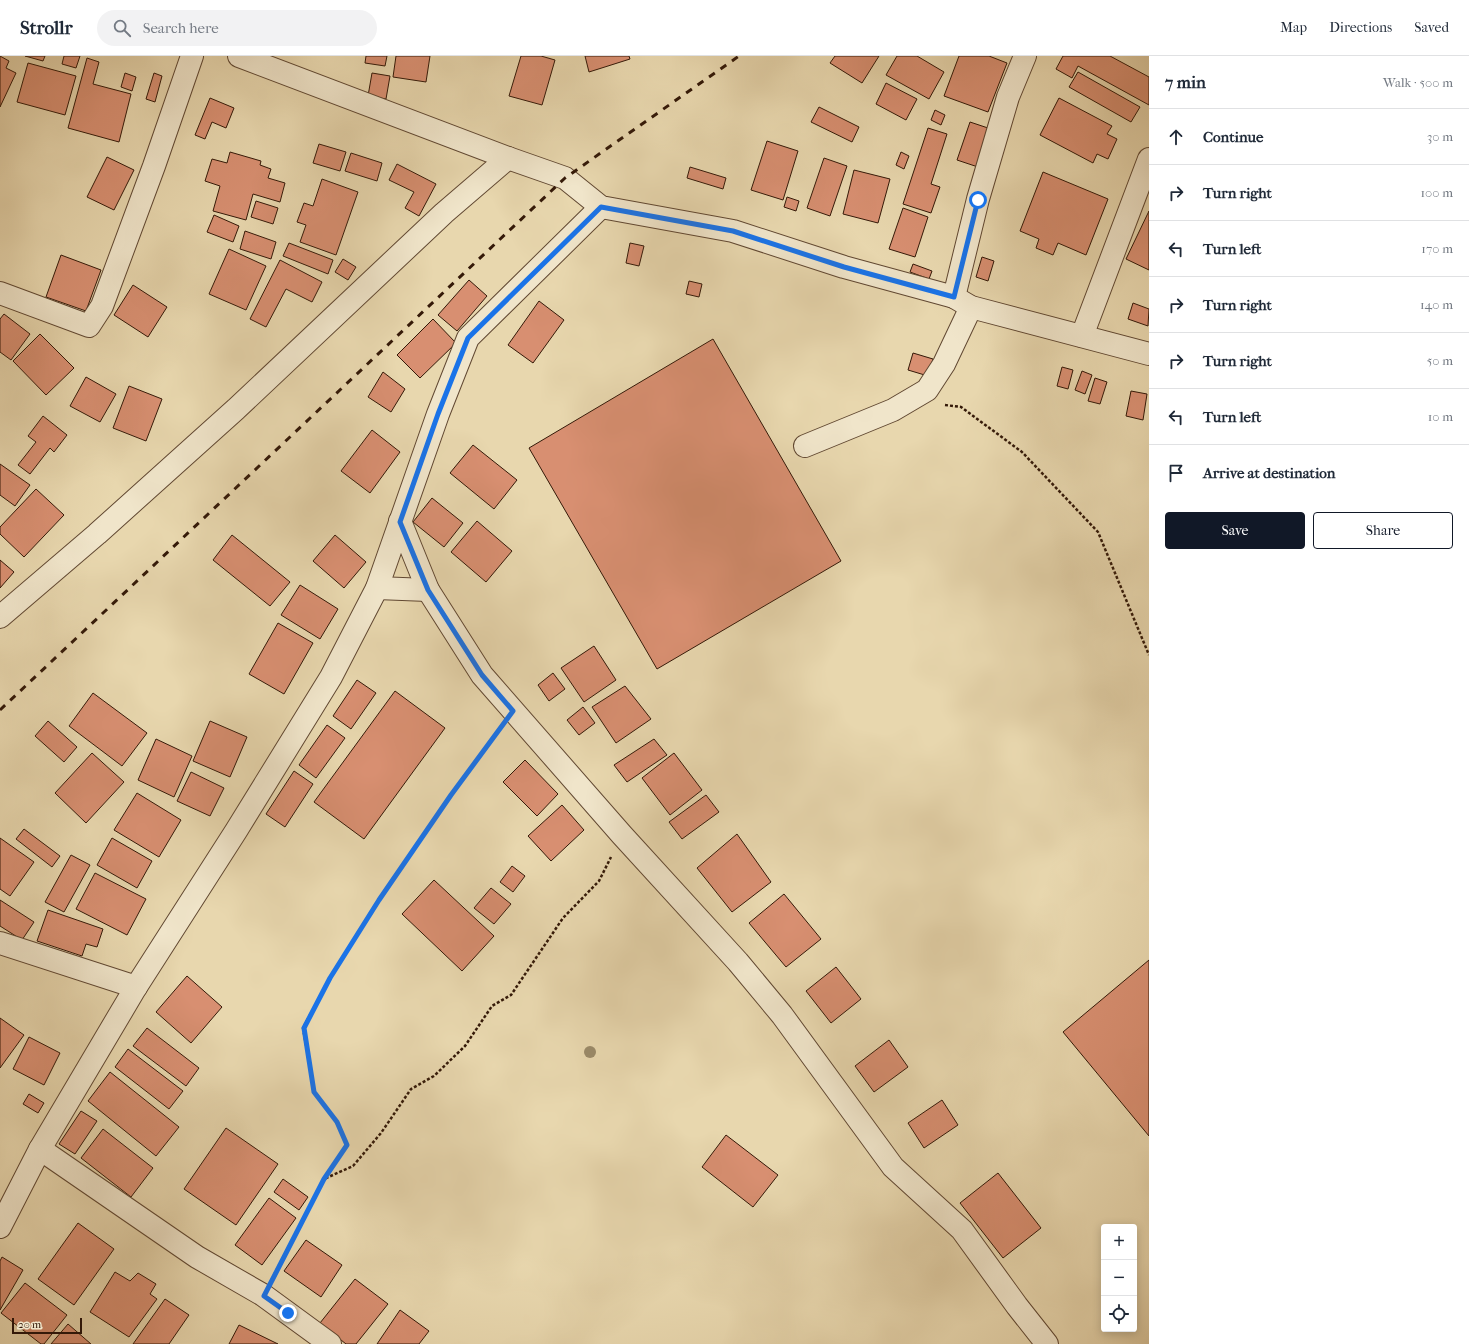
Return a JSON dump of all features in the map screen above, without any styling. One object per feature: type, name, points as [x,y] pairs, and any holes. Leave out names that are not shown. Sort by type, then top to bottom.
[{"type":"street","points":[[0,293],[89,326],[102,306],[154,166],[192,56]]},
{"type":"street","points":[[239,56],[508,158],[565,178],[601,207],[733,231],[844,267],[1149,354]]},
{"type":"street","points":[[805,446],[893,410],[927,390],[944,364],[963,302],[978,200],[1008,97],[1025,56]]},
{"type":"street","points":[[0,617],[97,534],[236,409],[444,213],[508,158]]},
{"type":"street","points":[[1082,336],[1149,159]]},
{"type":"street","points":[[0,1227],[40,1149],[136,988],[236,831],[331,677],[377,588],[438,414],[468,338],[601,207]]},
{"type":"street","points":[[400,522],[428,590],[482,675],[622,835],[738,962],[782,1015],[893,1167],[962,1230],[1017,1306],[1047,1344]]},
{"type":"street","points":[[377,588],[428,590]]},
{"type":"street","points":[[0,943],[136,988]]},
{"type":"street","points":[[40,1149],[197,1258],[264,1296],[330,1344]]},
{"type":"path","points":[[907,401],[961,407],[1022,452],[1098,532],[1149,655]]},
{"type":"path","points":[[264,1296],[324,1179],[347,1145],[337,1122],[314,1092],[304,1028],[330,978],[379,900],[451,795],[513,711]]},
{"type":"path","points":[[324,1179],[353,1166],[381,1133],[411,1089],[434,1076],[465,1046],[492,1006],[511,995],[563,918],[599,881],[622,835]]},
{"type":"building","points":[[0,56],[9,61],[6,68],[16,73],[0,107]]},
{"type":"building","points":[[25,56],[45,56],[43,61]]},
{"type":"building","points":[[64,56],[80,56],[76,68],[62,64]]},
{"type":"building","points":[[366,56],[387,56],[385,66],[365,63]]},
{"type":"building","points":[[396,56],[430,56],[426,82],[393,77]]},
{"type":"building","points":[[521,56],[541,56],[555,60],[542,105],[509,96]]},
{"type":"building","points":[[585,56],[629,56],[630,59],[589,72]]},
{"type":"building","points":[[835,56],[879,56],[862,83],[830,63]]},
{"type":"building","points":[[897,56],[917,56],[944,72],[929,99],[886,75]]},
{"type":"building","points":[[959,56],[989,56],[1007,63],[988,112],[944,96]]},
{"type":"building","points":[[1063,56],[1110,56],[1149,77],[1149,105],[1078,66],[1072,78],[1056,69]]},
{"type":"building","points":[[87,58],[99,62],[93,84],[131,94],[119,142],[68,128]]},
{"type":"building","points":[[28,63],[76,76],[65,115],[17,102]]},
{"type":"building","points":[[1078,72],[1140,107],[1131,122],[1069,87]]},
{"type":"building","points":[[125,73],[136,77],[132,91],[121,87]]},
{"type":"building","points":[[154,73],[162,76],[155,102],[146,99]]},
{"type":"building","points":[[372,73],[390,76],[386,99],[368,96]]},
{"type":"building","points":[[886,83],[917,99],[906,120],[876,104]]},
{"type":"building","points":[[210,98],[234,108],[226,128],[212,122],[205,139],[195,135]]},
{"type":"building","points":[[1059,98],[1112,126],[1107,134],[1117,139],[1108,159],[1097,154],[1093,163],[1040,135]]},
{"type":"building","points":[[819,107],[859,127],[852,142],[811,122]]},
{"type":"building","points":[[935,110],[945,115],[941,125],[931,120]]},
{"type":"building","points":[[970,122],[991,129],[978,167],[957,160]]},
{"type":"building","points":[[928,128],[947,134],[931,184],[940,187],[931,213],[903,204]]},
{"type":"building","points":[[767,141],[798,151],[783,200],[751,190]]},
{"type":"building","points":[[319,144],[346,152],[340,171],[313,163]]},
{"type":"building","points":[[230,152],[261,161],[260,165],[271,169],[268,178],[285,183],[280,202],[253,194],[246,220],[213,211],[220,186],[205,181],[212,159],[227,163]]},
{"type":"building","points":[[901,152],[909,156],[904,169],[896,165]]},
{"type":"building","points":[[351,153],[382,163],[377,181],[345,171]]},
{"type":"building","points":[[107,157],[134,170],[114,210],[87,197]]},
{"type":"building","points":[[824,158],[847,166],[830,216],[807,208]]},
{"type":"building","points":[[397,164],[436,184],[419,216],[405,208],[414,192],[389,180]]},
{"type":"building","points":[[690,167],[726,178],[723,189],[687,178]]},
{"type":"building","points":[[854,170],[890,179],[878,223],[843,214]]},
{"type":"building","points":[[1043,172],[1108,199],[1086,255],[1058,243],[1053,255],[1036,248],[1039,239],[1020,231]]},
{"type":"building","points":[[322,179],[358,192],[336,255],[300,242],[306,225],[297,222],[304,203],[313,206]]},
{"type":"building","points":[[787,197],[799,201],[796,211],[784,207]]},
{"type":"building","points":[[256,201],[278,208],[273,224],[251,217]]},
{"type":"building","points":[[903,208],[928,217],[915,257],[889,249]]},
{"type":"building","points":[[1149,211],[1149,270],[1126,259]]},
{"type":"building","points":[[214,215],[239,226],[233,242],[207,232]]},
{"type":"building","points":[[245,231],[276,242],[271,259],[240,249]]},
{"type":"building","points":[[289,243],[333,260],[328,274],[283,256]]},
{"type":"building","points":[[630,243],[644,246],[639,266],[626,263]]},
{"type":"building","points":[[229,249],[266,266],[246,310],[209,294]]},
{"type":"building","points":[[61,255],[101,270],[86,311],[46,297]]},
{"type":"building","points":[[982,257],[994,261],[988,281],[976,277]]},
{"type":"building","points":[[343,259],[356,267],[348,280],[335,272]]},
{"type":"building","points":[[280,260],[322,282],[312,302],[286,289],[266,327],[250,319]]},
{"type":"building","points":[[913,264],[932,271],[929,279],[910,272]]},
{"type":"building","points":[[469,280],[487,296],[457,331],[438,315]]},
{"type":"building","points":[[689,281],[702,284],[699,297],[686,294]]},
{"type":"building","points":[[133,285],[167,307],[148,337],[114,315]]},
{"type":"building","points":[[539,301],[564,320],[533,363],[508,345]]},
{"type":"building","points":[[1133,303],[1149,309],[1148,326],[1128,319]]},
{"type":"building","points":[[4,314],[30,334],[11,360],[0,352],[0,319]]},
{"type":"building","points":[[433,319],[456,343],[420,378],[397,355]]},
{"type":"building","points":[[40,334],[74,368],[46,395],[13,361]]},
{"type":"building","points":[[713,339],[841,561],[657,669],[529,448]]},
{"type":"building","points":[[913,353],[933,359],[928,376],[908,370]]},
{"type":"building","points":[[1062,367],[1073,370],[1068,389],[1057,386]]},
{"type":"building","points":[[1082,371],[1092,375],[1085,394],[1075,390]]},
{"type":"building","points":[[383,372],[405,389],[391,412],[368,397]]},
{"type":"building","points":[[86,377],[116,394],[100,422],[70,406]]},
{"type":"building","points":[[1095,378],[1107,382],[1100,404],[1088,401]]},
{"type":"building","points":[[129,386],[162,399],[146,441],[113,428]]},
{"type":"building","points":[[1131,391],[1147,394],[1143,420],[1126,416]]},
{"type":"building","points":[[43,416],[67,435],[54,452],[50,448],[30,474],[18,465],[36,442],[28,436]]},
{"type":"building","points":[[372,430],[400,452],[370,493],[341,471]]},
{"type":"building","points":[[473,445],[517,480],[494,509],[450,473]]},
{"type":"building","points":[[0,464],[30,485],[15,506],[0,495]]},
{"type":"building","points":[[36,489],[64,515],[24,557],[0,534],[0,527]]},
{"type":"building","points":[[432,498],[463,523],[444,547],[413,522]]},
{"type":"building","points":[[477,521],[512,551],[486,582],[451,552]]},
{"type":"building","points":[[232,535],[290,582],[270,606],[213,560]]},
{"type":"building","points":[[335,535],[366,562],[344,588],[313,561]]},
{"type":"building","points":[[0,560],[14,572],[0,588]]},
{"type":"building","points":[[300,585],[338,609],[320,639],[281,615]]},
{"type":"building","points":[[278,623],[313,643],[284,694],[249,674]]},
{"type":"building","points":[[594,646],[616,680],[584,702],[561,668]]},
{"type":"building","points":[[553,673],[565,689],[549,701],[538,685]]},
{"type":"building","points":[[357,680],[376,693],[351,729],[333,716]]},
{"type":"building","points":[[625,686],[651,719],[616,743],[592,707]]},
{"type":"building","points":[[395,691],[445,728],[364,839],[314,802]]},
{"type":"building","points":[[93,693],[147,733],[122,766],[69,726]]},
{"type":"building","points":[[583,707],[595,723],[579,735],[567,720]]},
{"type":"building","points":[[48,721],[77,747],[64,762],[35,736]]},
{"type":"building","points":[[210,721],[247,737],[230,777],[193,761]]},
{"type":"building","points":[[327,725],[345,738],[316,778],[299,765]]},
{"type":"building","points":[[156,739],[192,756],[174,797],[138,780]]},
{"type":"building","points":[[654,739],[667,755],[627,782],[614,765]]},
{"type":"building","points":[[92,753],[124,782],[86,823],[55,793]]},
{"type":"building","points":[[674,753],[702,790],[670,815],[642,778]]},
{"type":"building","points":[[525,760],[558,794],[537,816],[503,782]]},
{"type":"building","points":[[294,771],[313,784],[285,827],[266,814]]},
{"type":"building","points":[[191,772],[224,788],[210,816],[177,801]]},
{"type":"building","points":[[137,793],[181,820],[159,857],[114,830]]},
{"type":"building","points":[[706,795],[719,812],[682,839],[669,822]]},
{"type":"building","points":[[562,805],[584,830],[551,861],[528,836]]},
{"type":"building","points":[[24,829],[60,856],[52,867],[16,839]]},
{"type":"building","points":[[737,834],[771,882],[732,912],[697,868]]},
{"type":"building","points":[[0,838],[34,862],[10,896],[0,889]]},
{"type":"building","points":[[112,838],[152,861],[137,888],[97,865]]},
{"type":"building","points":[[71,855],[90,865],[64,912],[45,902]]},
{"type":"building","points":[[512,866],[525,876],[513,892],[500,882]]},
{"type":"building","points":[[95,873],[146,899],[127,935],[76,909]]},
{"type":"building","points":[[434,880],[494,936],[462,971],[402,914]]},
{"type":"building","points":[[491,888],[511,904],[494,924],[474,908]]},
{"type":"building","points":[[784,894],[821,939],[786,967],[749,923]]},
{"type":"building","points":[[0,900],[34,922],[22,940],[0,926]]},
{"type":"building","points":[[48,910],[103,929],[97,947],[86,944],[82,956],[37,941]]},
{"type":"building","points":[[1149,960],[1149,1136],[1063,1032]]},
{"type":"building","points":[[836,967],[861,999],[831,1023],[806,991]]},
{"type":"building","points":[[187,976],[222,1007],[191,1043],[156,1012]]},
{"type":"building","points":[[0,1018],[24,1035],[0,1068]]},
{"type":"building","points":[[147,1028],[199,1068],[186,1086],[133,1046]]},
{"type":"building","points":[[29,1037],[60,1053],[44,1085],[13,1069]]},
{"type":"building","points":[[889,1040],[908,1067],[874,1092],[855,1066]]},
{"type":"building","points":[[128,1049],[183,1091],[169,1109],[115,1067]]},
{"type":"building","points":[[110,1072],[179,1127],[156,1156],[88,1101]]},
{"type":"building","points":[[29,1094],[44,1103],[38,1113],[23,1104]]},
{"type":"building","points":[[942,1100],[958,1125],[924,1148],[908,1123]]},
{"type":"building","points":[[81,1111],[97,1121],[75,1154],[59,1144]]},
{"type":"building","points":[[226,1128],[278,1164],[236,1225],[184,1189]]},
{"type":"building","points":[[103,1129],[153,1168],[131,1197],[81,1158]]},
{"type":"building","points":[[726,1135],[778,1175],[753,1207],[702,1167]]},
{"type":"building","points":[[998,1173],[1041,1228],[1003,1258],[960,1203]]},
{"type":"building","points":[[283,1179],[308,1197],[299,1210],[274,1192]]},
{"type":"building","points":[[269,1198],[296,1218],[262,1265],[235,1245]]},
{"type":"building","points":[[78,1223],[114,1249],[74,1305],[38,1279]]},
{"type":"building","points":[[306,1240],[342,1265],[321,1297],[284,1271]]},
{"type":"building","points":[[2,1257],[23,1270],[0,1310],[0,1261]]},
{"type":"building","points":[[115,1272],[130,1281],[138,1273],[156,1284],[150,1294],[157,1299],[129,1337],[90,1312]]},
{"type":"building","points":[[355,1279],[388,1304],[356,1344],[346,1344],[320,1323]]},
{"type":"building","points":[[25,1283],[67,1315],[44,1344],[41,1344],[1,1313]]},
{"type":"building","points":[[165,1299],[189,1315],[169,1344],[133,1344]]},
{"type":"building","points":[[400,1310],[429,1331],[419,1344],[377,1344]]},
{"type":"building","points":[[68,1324],[91,1344],[51,1344]]},
{"type":"building","points":[[239,1325],[278,1344],[229,1344]]},
{"type":"railway","points":[[0,710],[565,178],[739,56]]},
{"type":"route","points":[[288,1313],[264,1296],[324,1179],[347,1145],[337,1122],[314,1092],[304,1028],[330,978],[379,900],[451,795],[513,711],[482,675],[428,590],[400,522],[438,414],[468,338],[601,207],[733,231],[844,267],[954,297],[978,200]]}]
